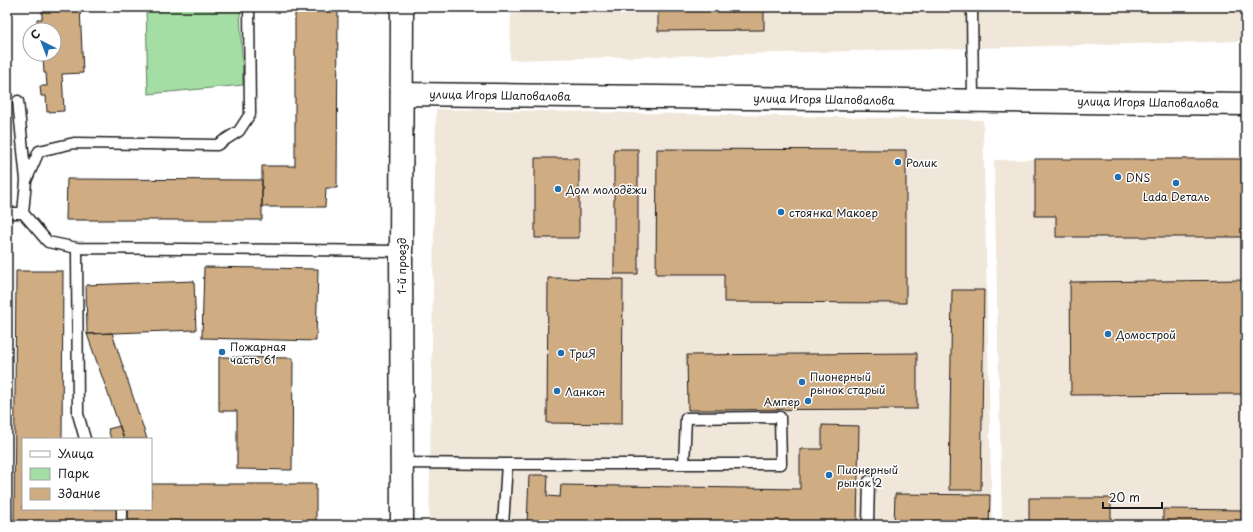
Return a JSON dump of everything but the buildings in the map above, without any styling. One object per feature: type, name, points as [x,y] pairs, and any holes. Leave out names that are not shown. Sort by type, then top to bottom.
[{"type":"street","name":"1-й проезд","points":[[402,7],[402,525]]},
{"type":"street","name":"улица Игоря Шаповалова","points":[[402,94],[1246,104]]},
{"type":"lane","points":[[26,181],[39,151],[74,143],[217,145],[239,131],[250,114],[249,7]]},
{"type":"lane","points":[[972,7],[972,100]]},
{"type":"lane","points":[[18,100],[26,181],[23,213],[48,242],[77,248],[401,251]]},
{"type":"lane","points":[[7,213],[23,213]]},
{"type":"lane","points":[[77,248],[78,414],[84,438]]},
{"type":"lane","points":[[402,463],[507,464],[684,464],[781,464],[780,417],[686,418],[684,464]]},
{"type":"lane","points":[[503,525],[507,464]]},
{"type":"lane","points":[[868,525],[869,481]]},
{"type":"lane","points":[[122,510],[122,525]]},
{"type":"shaded area","points":[[511,7],[1246,7],[1246,41],[510,60]]},
{"type":"shaded area","points":[[436,109],[983,120],[992,525],[429,525]]},
{"type":"shaded area","points":[[1246,157],[1246,525],[1002,525],[994,160]]},
{"type":"green space","points":[[146,7],[240,7],[243,85],[148,94]]},
{"type":"place","name":"Ролик","points":[[898,162]]},
{"type":"place","name":"DNS","points":[[1118,177]]},
{"type":"place","name":"Lada Dеталь","points":[[1176,183]]},
{"type":"place","name":"Дом молодёжи","points":[[558,189]]},
{"type":"place","name":"стоянка Макоер","points":[[781,212]]},
{"type":"place","name":"Домострой","points":[[1108,334]]},
{"type":"place","name":"Пожарная часть 61","points":[[222,352]]},
{"type":"place","name":"ТриЯ","points":[[561,353]]},
{"type":"place","name":"Пионерный рынок старый","points":[[802,382]]},
{"type":"place","name":"Ланкон","points":[[557,391]]},
{"type":"place","name":"Ампер","points":[[808,401]]},
{"type":"place","name":"Пионерный рынок 2","points":[[829,475]]}]
